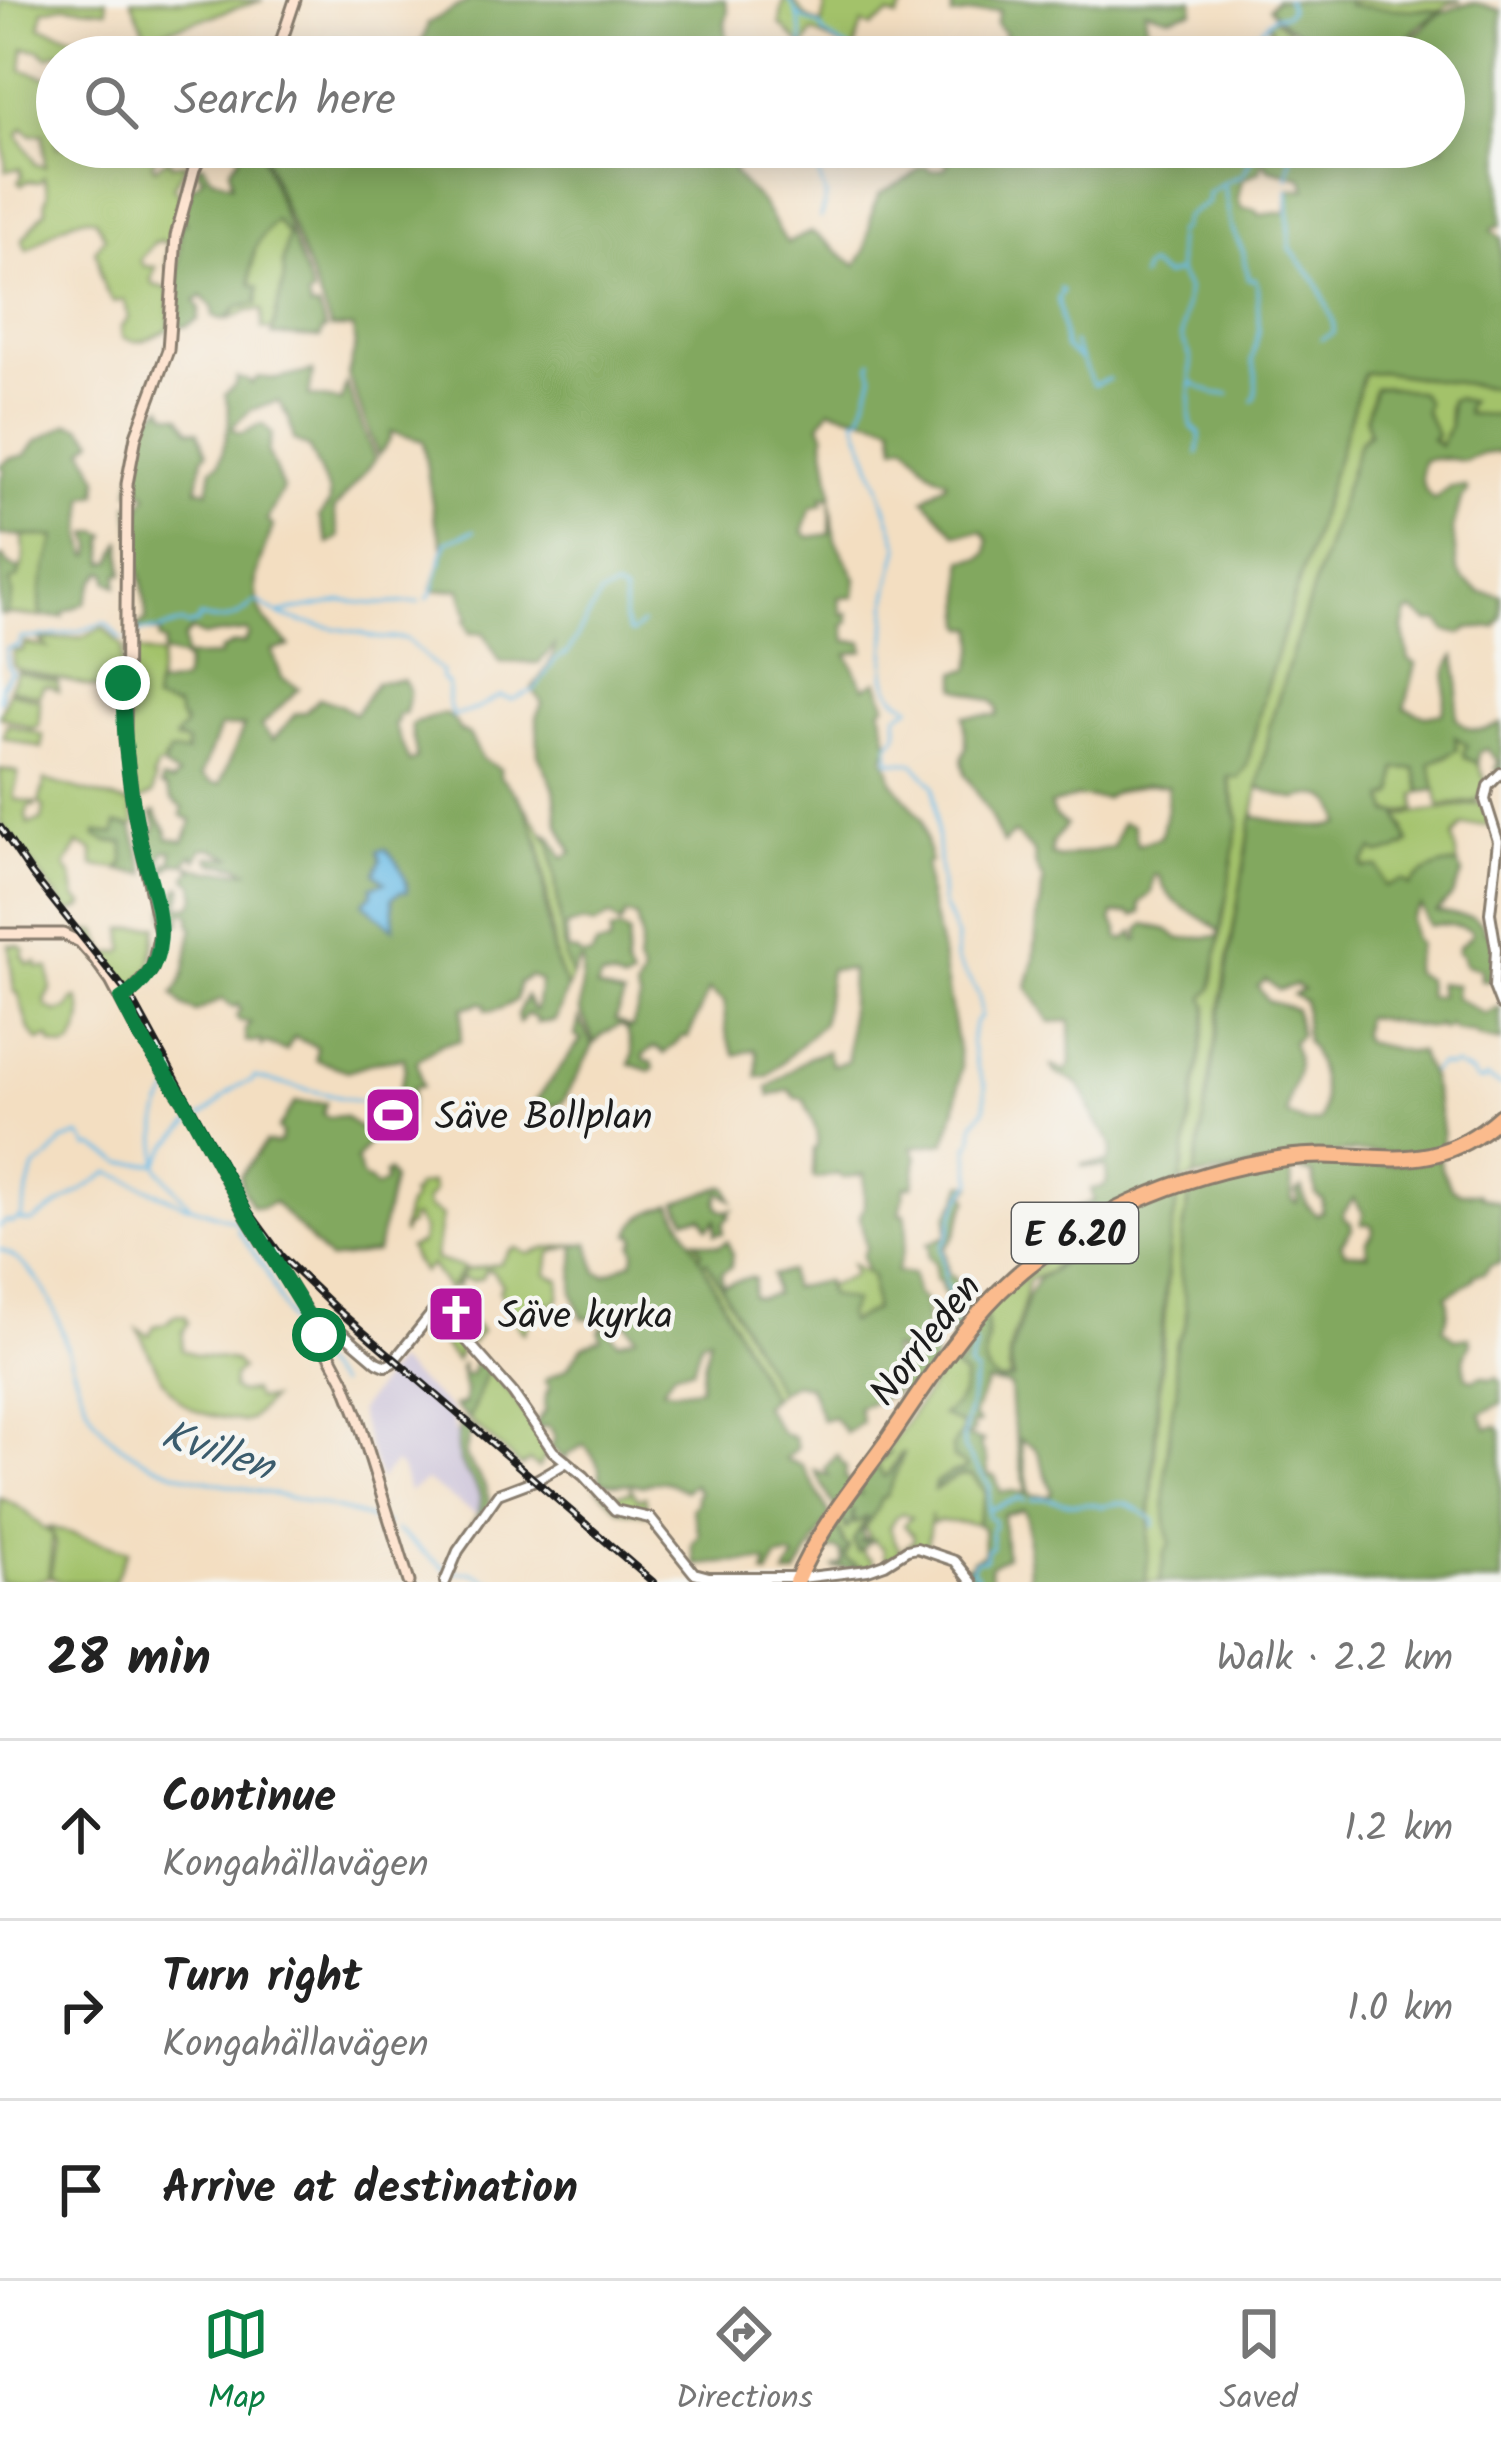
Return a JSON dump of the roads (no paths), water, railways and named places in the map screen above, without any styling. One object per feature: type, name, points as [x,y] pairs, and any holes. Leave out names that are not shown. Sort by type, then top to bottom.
[{"type":"highway","name":"Norrleden","points":[[798,1579],[820,1537],[960,1337],[1000,1291],[1054,1246],[1114,1212],[1210,1175],[1298,1156],[1421,1157],[1463,1142],[1501,1116]]},
{"type":"main road","points":[[283,36],[295,0]]},
{"type":"main road","points":[[126,996],[152,969],[160,933],[124,740],[127,484],[136,436],[168,350],[176,236],[195,168]]},
{"type":"main road","points":[[0,934],[53,932],[75,939],[126,996],[139,1034],[184,1101],[311,1318],[355,1407],[409,1582]]},
{"type":"street","points":[[1501,773],[1488,786],[1485,802],[1498,841],[1490,914],[1496,949],[1495,990],[1501,1004]]},
{"type":"street","points":[[311,1318],[341,1330],[383,1366],[392,1364],[432,1313],[443,1312],[510,1389],[550,1448],[593,1484],[615,1510],[651,1519],[695,1574],[798,1579],[868,1570],[917,1548],[957,1563],[972,1582]]},
{"type":"street","points":[[449,1575],[458,1551],[500,1492],[567,1462]]},
{"type":"water","points":[[385,849],[407,887],[407,892],[392,898],[394,929],[363,903],[372,895],[372,886],[385,882],[375,873],[381,860],[378,851]]},
{"type":"waterway","points":[[789,0],[802,36]]},
{"type":"waterway","points":[[1260,36],[1274,16],[1290,9],[1287,0]]},
{"type":"waterway","points":[[796,12],[820,26],[827,36]]},
{"type":"waterway","points":[[817,168],[826,197],[820,218]]},
{"type":"waterway","points":[[1198,454],[1200,434],[1190,418],[1191,359],[1182,338],[1187,289],[1178,272],[1176,232],[1187,215],[1208,202],[1208,194],[1243,175],[1246,168]]},
{"type":"waterway","points":[[1288,178],[1290,168]]},
{"type":"waterway","points":[[1224,187],[1231,227],[1249,279],[1257,284],[1253,401]]},
{"type":"waterway","points":[[1288,189],[1290,249],[1318,284],[1333,321],[1334,333],[1321,339]]},
{"type":"waterway","points":[[1141,277],[1149,265],[1164,276],[1178,272]]},
{"type":"waterway","points":[[1060,289],[1065,348],[1082,361],[1093,385],[1109,379]]},
{"type":"waterway","points":[[1073,343],[1080,358]]},
{"type":"waterway","points":[[872,361],[873,375],[861,417],[855,418],[876,478]]},
{"type":"waterway","points":[[1192,383],[1216,394],[1229,394]]},
{"type":"waterway","points":[[877,480],[899,547],[888,592],[885,663]]},
{"type":"waterway","points":[[427,599],[446,542],[474,531]]},
{"type":"waterway","points":[[536,688],[555,660],[568,653],[600,596],[615,589],[624,594],[629,632],[642,624]]},
{"type":"waterway","points":[[278,613],[343,601],[419,602]]},
{"type":"waterway","points":[[127,639],[142,631],[198,623],[200,617],[228,619],[259,602],[307,623],[376,638],[406,639],[442,672],[453,716],[500,696],[512,700],[534,690]]},
{"type":"waterway","points":[[24,638],[105,622],[121,639]]},
{"type":"waterway","points":[[2,686],[12,672],[6,649],[19,646],[21,638]]},
{"type":"waterway","points":[[885,667],[893,694],[911,707],[897,715],[898,731],[889,744],[889,761],[913,763],[934,786],[942,902]]},
{"type":"waterway","points":[[0,701],[2,690]]},
{"type":"waterway","points":[[942,1245],[973,1182],[968,1147],[974,1123],[985,1109],[985,1085],[971,1042],[974,1024],[981,1016],[979,995],[956,959],[957,937],[943,905]]},
{"type":"waterway","points":[[1432,1072],[1439,1065],[1450,1067]]},
{"type":"waterway","points":[[1453,1065],[1476,1080],[1486,1078],[1501,1086]]},
{"type":"waterway","points":[[201,1117],[254,1077],[356,1101],[409,1100]]},
{"type":"waterway","points":[[170,1093],[159,1117],[157,1164],[184,1199]]},
{"type":"waterway","points":[[0,1227],[21,1217],[34,1168],[62,1141],[80,1135],[89,1148],[123,1163],[157,1164],[190,1123]]},
{"type":"waterway","points":[[18,1220],[32,1222],[110,1172],[187,1206]]},
{"type":"waterway","points":[[186,1201],[240,1223],[237,1229]]},
{"type":"waterway","points":[[238,1231],[266,1271],[290,1323]]},
{"type":"waterway","name":"Kvillen","points":[[0,1249],[26,1268],[45,1291],[86,1402],[101,1426],[123,1447],[181,1474],[387,1525]]},
{"type":"waterway","points":[[941,1249],[945,1277]]},
{"type":"waterway","points":[[944,1281],[962,1319],[958,1328]]},
{"type":"waterway","points":[[293,1330],[338,1385]]},
{"type":"waterway","points":[[968,1338],[976,1346],[969,1368],[976,1373],[964,1449],[990,1486],[988,1516],[994,1520],[992,1547],[985,1559],[975,1561],[972,1570],[977,1582]]},
{"type":"waterway","points":[[988,1510],[1020,1498],[1025,1501]]},
{"type":"waterway","points":[[1032,1500],[1102,1507],[1124,1504],[1154,1520],[1154,1527]]},
{"type":"waterway","name":"Kvillen","points":[[396,1530],[445,1569]]},
{"type":"waterway","name":"Kvillen","points":[[454,1572],[473,1573],[492,1582]]},
{"type":"railway","points":[[0,827],[132,999],[247,1209],[282,1257],[653,1582]]},
{"type":"place","name":"Säve Bollplan","points":[[393,1115]]},
{"type":"place","name":"Säve kyrka","points":[[456,1314]]}]
